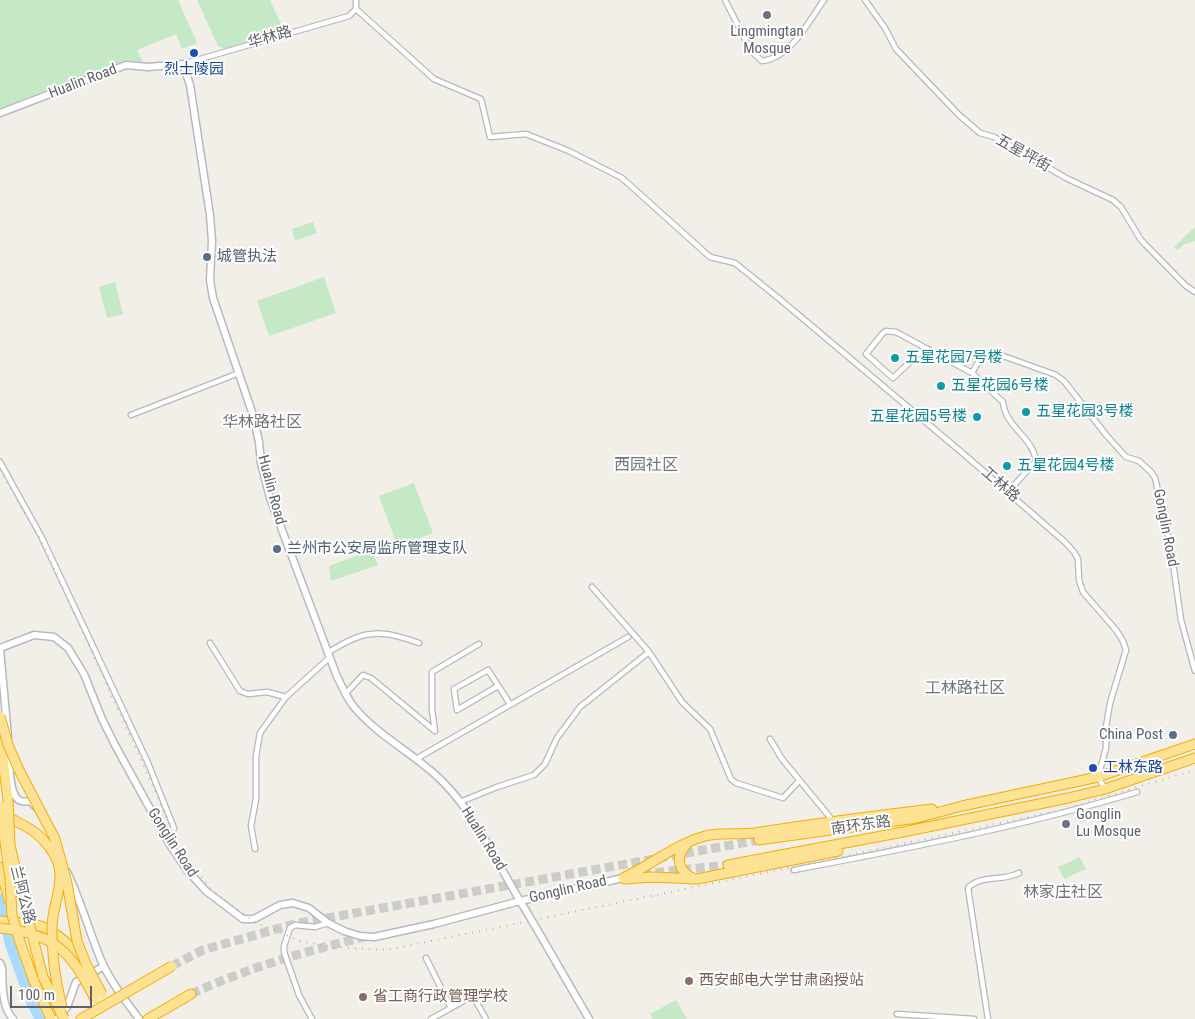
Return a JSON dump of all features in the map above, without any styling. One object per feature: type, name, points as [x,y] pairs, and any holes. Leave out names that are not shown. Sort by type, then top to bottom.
[{"type":"highway","points":[[0,716],[8,745],[19,770],[55,839],[67,883],[77,941],[98,996],[94,1011]]},
{"type":"highway","name":"兰阿公路","points":[[0,736],[8,800],[10,845],[18,881],[43,977],[65,1019]]},
{"type":"highway","points":[[623,878],[643,869],[656,858],[706,836],[752,833],[833,821],[962,806],[1098,777],[1195,744]]},
{"type":"highway","points":[[623,878],[626,880],[652,877],[697,879],[879,842],[903,832],[1068,798],[1105,788],[1195,758]]},
{"type":"highway","name":"兰阿公路","points":[[0,806],[10,879],[12,915],[34,981],[51,1019]]},
{"type":"highway","name":"南环东路","points":[[759,840],[917,818],[962,806]]},
{"type":"highway","points":[[0,818],[10,818],[43,838],[54,855],[59,868],[61,876],[52,923],[52,946],[53,970],[65,1019]]},
{"type":"highway","name":"南环东路","points":[[728,865],[903,832]]},
{"type":"highway","points":[[690,842],[681,850],[679,863],[685,874],[697,879]]},
{"type":"highway","points":[[0,867],[12,915]]},
{"type":"highway","points":[[0,921],[43,927],[74,948],[86,964]]},
{"type":"highway","points":[[0,928],[19,930],[42,936],[74,961],[98,996],[108,1000],[115,999]]},
{"type":"highway","points":[[81,1019],[172,966]]},
{"type":"highway","points":[[148,1019],[191,994]]},
{"type":"street","points":[[356,0],[356,9]]},
{"type":"street","points":[[725,0],[751,51],[762,60],[772,60],[789,48],[824,0]]},
{"type":"street","name":"五星坪街","points":[[864,0],[885,28],[896,49],[959,115],[980,133],[994,137],[1066,178],[1113,200],[1121,207],[1141,240],[1186,286],[1195,292]]},
{"type":"street","name":"华林路","points":[[182,64],[349,16],[356,9]]},
{"type":"street","name":"工林路","points":[[356,9],[434,79],[481,99],[490,137],[526,134],[569,151],[622,178],[710,257],[735,263],[1008,492],[1074,552],[1078,559],[1079,580],[1083,592],[1116,630],[1126,650],[1110,703],[1106,726],[1106,748],[1098,777]]},
{"type":"street","name":"Hualin Road","points":[[0,113],[126,66],[148,67],[182,64],[190,85],[212,233],[211,288],[257,431],[261,463],[270,498],[328,655],[346,694],[362,715],[386,737],[442,781],[460,802],[503,870],[589,1019]]},
{"type":"street","points":[[925,348],[893,378],[866,354],[883,333],[886,331],[896,332],[972,373],[1003,402],[1007,418],[1029,444],[1036,461],[1008,492]]},
{"type":"street","name":"Gonglin Road","points":[[972,373],[983,356],[988,353],[995,353],[1056,374],[1064,381],[1126,457],[1139,462],[1151,472],[1155,478],[1171,549],[1181,620],[1195,671]]},
{"type":"street","points":[[131,415],[239,373]]},
{"type":"street","points":[[0,462],[42,536],[148,763],[174,828],[167,840]]},
{"type":"street","points":[[592,587],[649,652],[682,702],[710,729],[731,779],[736,783],[783,798],[799,781]]},
{"type":"street","points":[[255,849],[251,826],[256,799],[256,756],[260,733],[286,697],[328,655],[348,640],[372,634],[406,638],[419,643]]},
{"type":"street","name":"Gonglin Road","points":[[139,1019],[118,990],[104,966],[74,885],[36,806],[30,801],[21,801],[16,797],[11,787],[7,707],[0,648],[34,635],[54,637],[68,648],[84,674],[102,719],[115,745],[167,840],[187,870],[206,891],[243,919],[254,919],[280,905],[293,903],[309,908],[328,923],[360,936],[385,936],[473,915],[520,901],[623,878]]},
{"type":"street","points":[[416,759],[628,637]]},
{"type":"street","points":[[210,643],[240,691],[248,694],[267,692],[286,697]]},
{"type":"street","points":[[346,694],[363,675],[371,678],[435,730],[432,710],[432,672],[479,644]]},
{"type":"street","points":[[460,802],[534,775],[545,764],[557,738],[580,707],[649,652]]},
{"type":"street","points":[[498,686],[457,710],[454,689],[488,670],[510,704]]},
{"type":"street","points":[[770,739],[782,759],[833,821]]},
{"type":"street","points":[[1098,777],[1105,788]]},
{"type":"street","points":[[794,870],[1026,823],[1137,792]]},
{"type":"street","points":[[820,854],[822,865]]},
{"type":"street","points":[[988,1019],[968,888],[980,880],[1010,878],[1019,874]]},
{"type":"street","points":[[312,1019],[299,995],[284,952],[284,946],[290,928],[295,925],[315,928],[328,923]]},
{"type":"street","points":[[426,958],[451,1008]]},
{"type":"street","points":[[0,963],[4,1002],[8,1014],[13,1019]]},
{"type":"street","points":[[56,1019],[67,1007],[76,982],[104,966]]},
{"type":"street","points":[[435,1018],[467,999],[477,1003],[486,1019]]},
{"type":"street","points":[[897,1014],[974,1019]]},
{"type":"green space","points":[[0,0],[178,0],[197,43],[182,49],[176,34],[137,50],[143,62],[126,60],[0,108]]},
{"type":"green space","points":[[197,0],[270,0],[283,29],[226,49],[218,46]]},
{"type":"green space","points":[[313,222],[317,233],[295,241],[292,229]]},
{"type":"green space","points":[[1195,227],[1195,241],[1185,244],[1177,250],[1174,247]]},
{"type":"green space","points":[[324,277],[336,313],[269,336],[257,301]]},
{"type":"green space","points":[[115,282],[123,314],[107,318],[99,287]]},
{"type":"green space","points":[[414,483],[433,533],[398,547],[379,496]]},
{"type":"green space","points":[[372,550],[378,565],[331,581],[329,566]]},
{"type":"green space","points":[[1080,857],[1086,869],[1064,879],[1058,867]]},
{"type":"green space","points":[[676,1000],[687,1019],[653,1019],[650,1014]]},
{"type":"waterway","points":[[0,899],[10,945],[31,1002],[40,1019]]},
{"type":"tunnel","points":[[172,966],[203,950],[294,924],[759,840]]},
{"type":"tunnel","points":[[642,874],[728,865]]},
{"type":"tunnel","points":[[191,994],[278,960],[369,936]]},
{"type":"railway","points":[[0,470],[43,544],[182,851],[212,891],[255,922],[300,941],[331,947],[387,950],[1061,810],[1195,770]]},
{"type":"place","name":"Lingmingtan Mosque","points":[[767,15]]},
{"type":"place","name":"烈士陵园","points":[[194,53]]},
{"type":"place","name":"城管执法","points":[[207,257]]},
{"type":"place","name":"五星花园7号楼","points":[[895,358]]},
{"type":"place","name":"五星花园6号楼","points":[[941,386]]},
{"type":"place","name":"五星花园3号楼","points":[[1026,412]]},
{"type":"place","name":"五星花园5号楼","points":[[977,417]]},
{"type":"place","name":"五星花园4号楼","points":[[1007,466]]},
{"type":"place","name":"兰州市公安局监所管理支队","points":[[277,549]]},
{"type":"place","name":"China Post","points":[[1173,735]]},
{"type":"place","name":"工林东路","points":[[1093,768]]},
{"type":"place","name":"Gonglin Lu Mosque","points":[[1066,824]]},
{"type":"place","name":"西安邮电大学甘肃函授站","points":[[689,981]]},
{"type":"place","name":"省工商行政管理学校","points":[[363,997]]},
{"type":"district","name":"华林路社区","points":[[262,423]]},
{"type":"district","name":"西园社区","points":[[646,466]]},
{"type":"district","name":"工林路社区","points":[[965,689]]},
{"type":"district","name":"林家庄社区","points":[[1063,893]]}]
